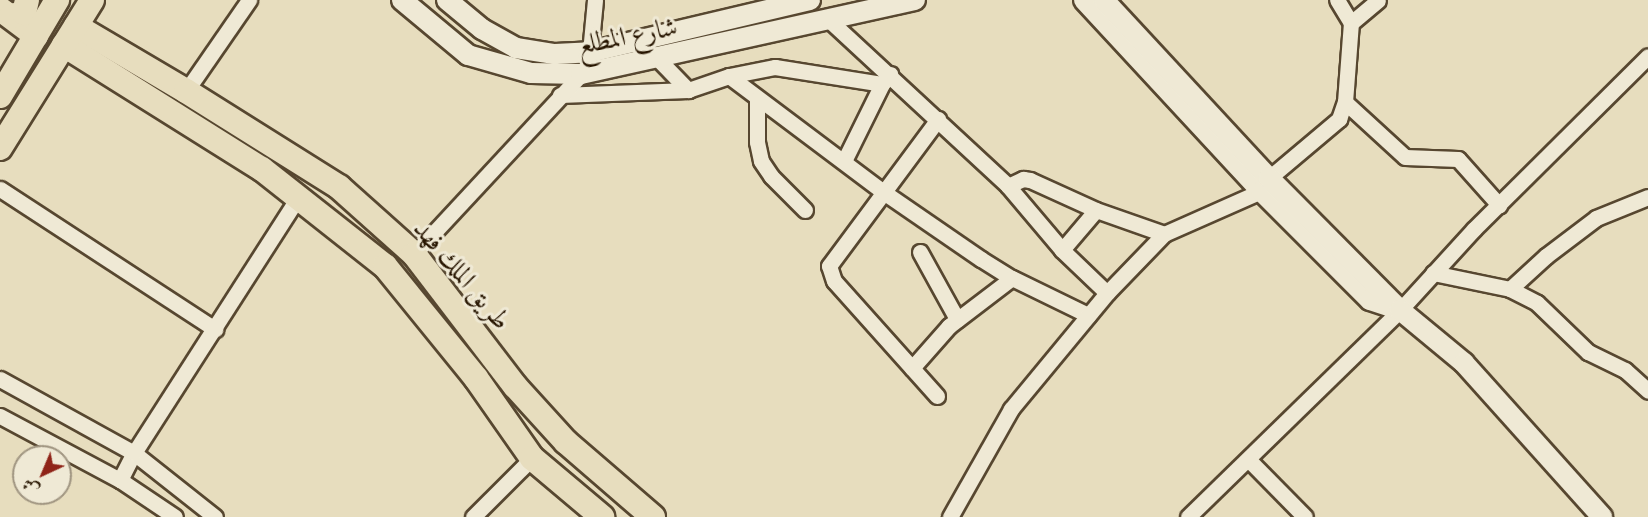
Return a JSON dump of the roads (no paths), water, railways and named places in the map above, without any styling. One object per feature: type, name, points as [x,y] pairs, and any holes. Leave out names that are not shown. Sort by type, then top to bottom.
[{"type":"main road","points":[[0,148],[92,0]]},
{"type":"main road","points":[[0,96],[53,7],[16,6]]},
{"type":"main road","points":[[16,6],[36,36]]},
{"type":"main road","name":"طريق الملك فهد","points":[[70,35],[113,60],[262,169],[297,199],[385,266],[476,378],[532,458],[602,517]]},
{"type":"main road","name":"طريق الملك فهد","points":[[113,60],[186,91],[339,188],[414,254],[515,386],[566,442],[653,517]]},
{"type":"street","points":[[186,91],[249,0]]},
{"type":"street","name":"شارع المطلع","points":[[402,0],[468,55],[531,73],[580,74],[915,0]]},
{"type":"street","name":"شارع المطلع","points":[[447,0],[482,29],[516,48],[555,54],[590,52],[810,0]]},
{"type":"street","points":[[590,52],[595,0]]},
{"type":"street","points":[[1084,0],[1265,185],[1400,310],[1464,363],[1602,517]]},
{"type":"street","points":[[950,517],[1011,409],[1107,292],[1164,234],[1265,185],[1339,119],[1345,102],[1351,23],[1337,0]]},
{"type":"street","points":[[1351,23],[1378,0]]},
{"type":"street","points":[[1110,4],[1265,185]]},
{"type":"street","points":[[829,20],[886,79],[938,119],[1008,186],[1062,250],[1107,292]]},
{"type":"street","points":[[1188,517],[1400,310],[1499,205],[1648,56]]},
{"type":"street","points":[[657,58],[688,90]]},
{"type":"street","points":[[560,95],[688,90],[729,76],[783,68],[886,79]]},
{"type":"street","points":[[414,254],[580,74]]},
{"type":"street","points":[[729,76],[882,191],[1012,278],[1088,315]]},
{"type":"street","points":[[844,161],[886,79]]},
{"type":"street","points":[[757,99],[757,142],[761,161],[771,176],[805,210]]},
{"type":"street","points":[[1345,102],[1406,158],[1458,159],[1499,205]]},
{"type":"street","points":[[937,396],[829,273],[829,266],[882,191],[938,119]]},
{"type":"street","points":[[1008,186],[1023,179],[1030,180],[1096,210],[1164,234]]},
{"type":"street","points":[[0,189],[215,329]]},
{"type":"street","points":[[1510,290],[1546,256],[1596,218],[1648,197]]},
{"type":"street","points":[[120,480],[134,453],[297,199]]},
{"type":"street","points":[[1062,250],[1096,210]]},
{"type":"street","points":[[920,252],[957,319]]},
{"type":"street","points":[[1433,273],[1510,290],[1537,303],[1588,352],[1625,370],[1648,391]]},
{"type":"street","points":[[912,368],[957,319],[1012,278]]},
{"type":"street","points":[[0,379],[134,453],[215,517]]},
{"type":"street","points":[[0,416],[120,480],[176,517]]},
{"type":"street","points":[[473,517],[532,458]]},
{"type":"street","points":[[1248,459],[1305,517]]}]
